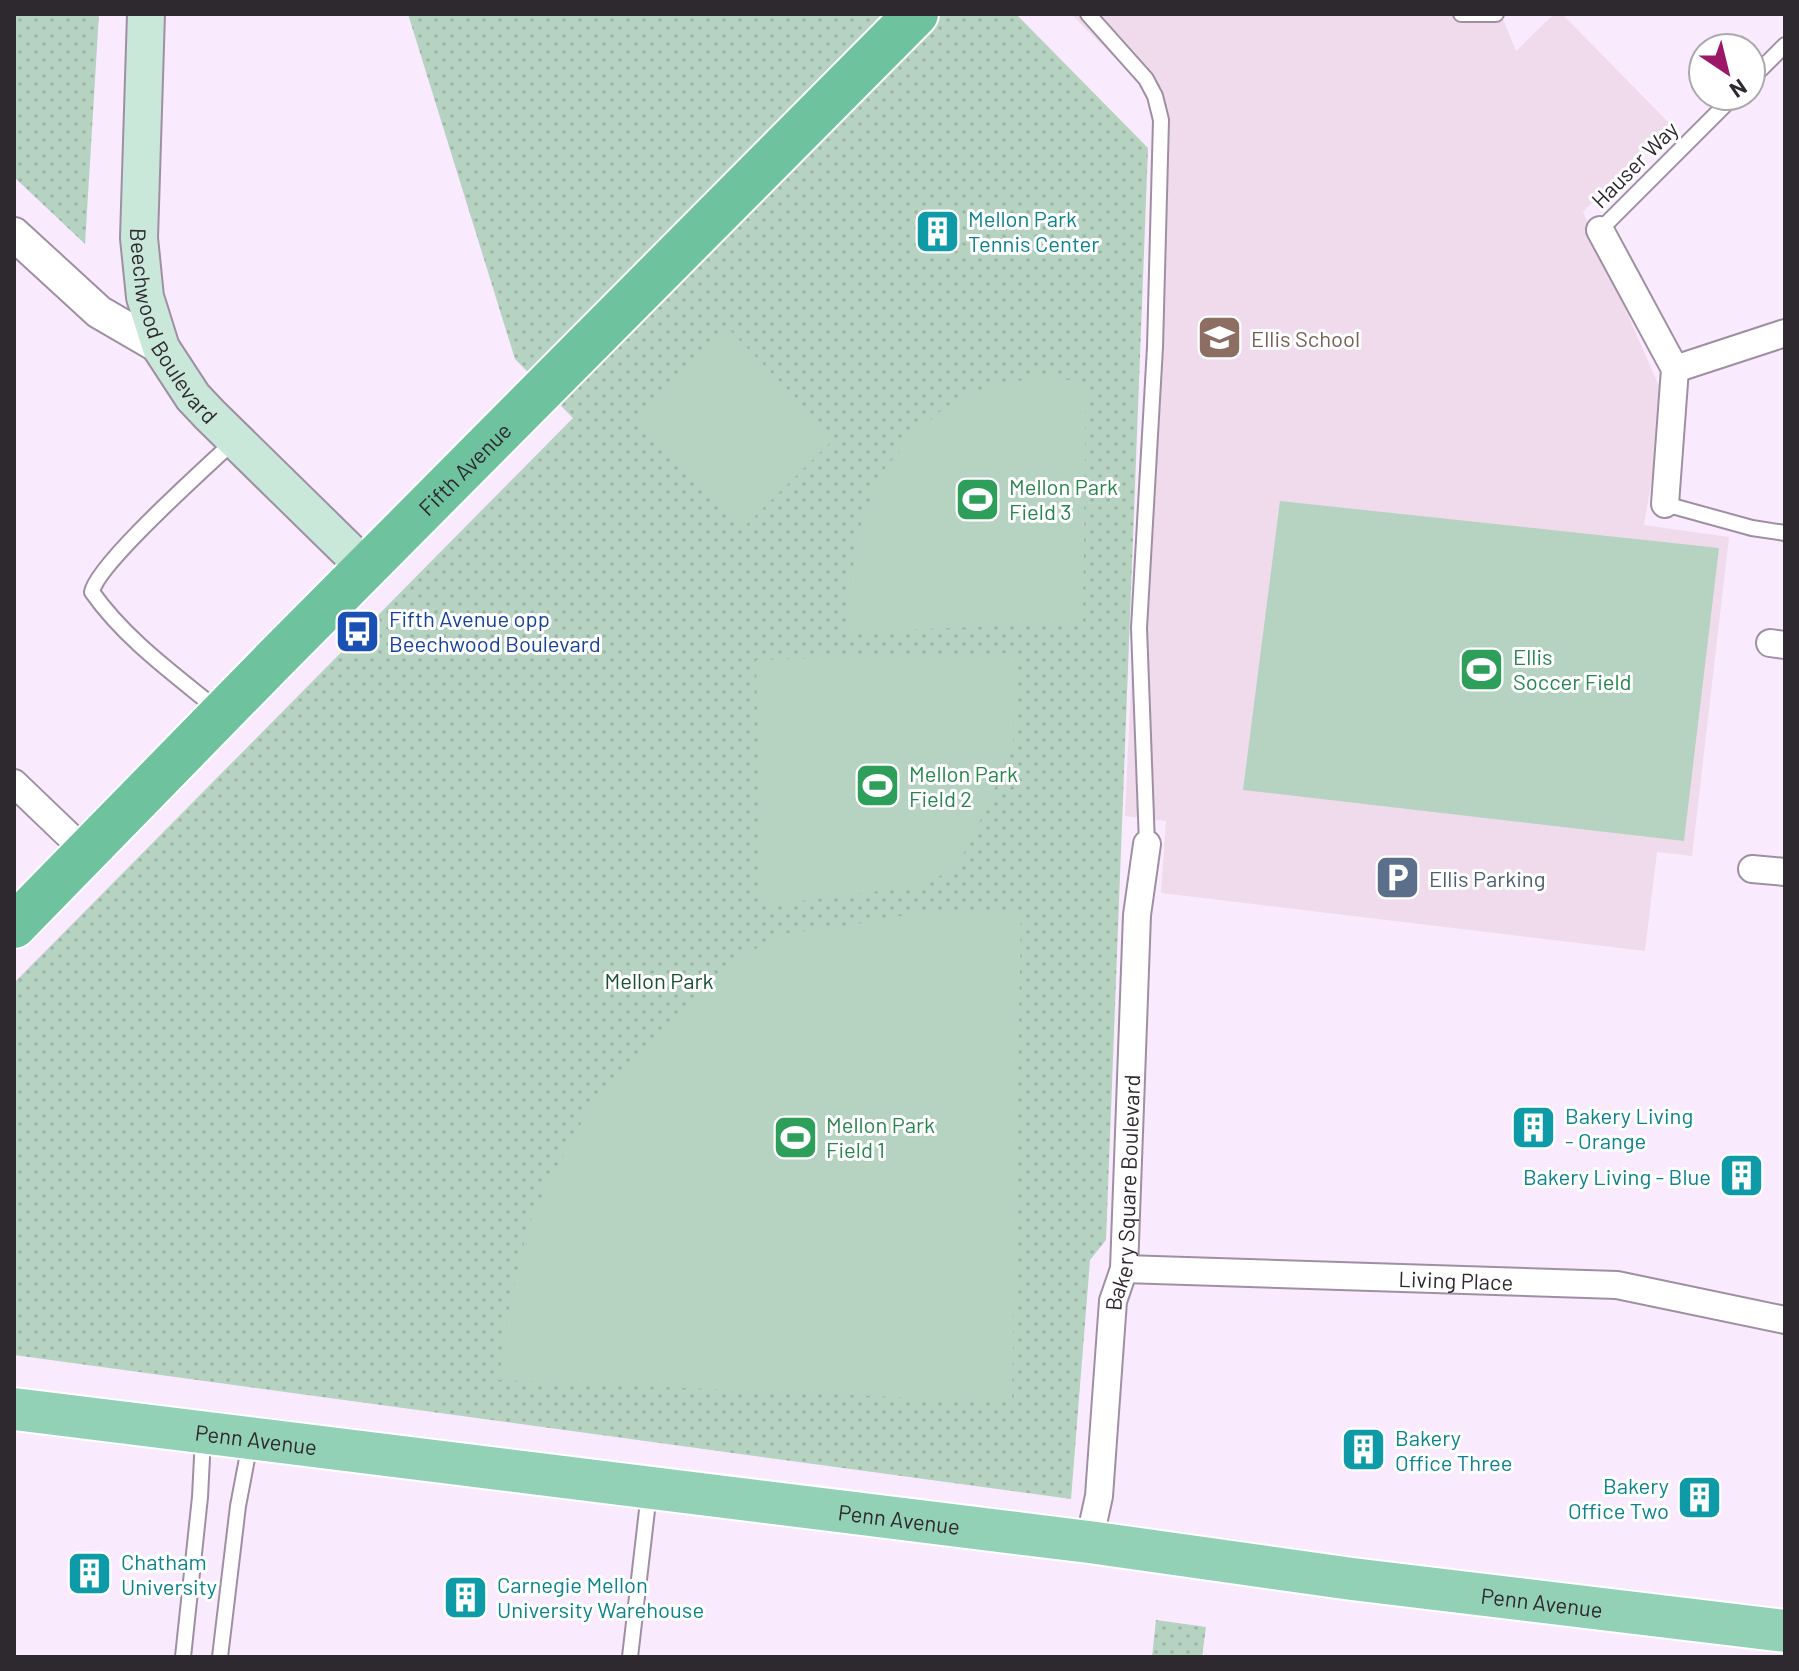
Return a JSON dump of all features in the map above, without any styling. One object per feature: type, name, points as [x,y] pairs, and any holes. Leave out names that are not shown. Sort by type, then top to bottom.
[{"type":"highway","name":"Fifth Avenue","points":[[14,926],[916,14]]},
{"type":"main road","name":"Beechwood Boulevard","points":[[146,14],[139,238],[145,297],[161,348],[193,397],[366,568]]},
{"type":"main road","name":"Penn Avenue","points":[[14,1409],[1785,1631]]},
{"type":"street","points":[[1600,230],[1675,369],[1665,504]]},
{"type":"street","points":[[14,234],[90,305],[161,348]]},
{"type":"street","points":[[1675,369],[1785,333]]},
{"type":"street","points":[[14,783],[86,852]]},
{"type":"street","name":"Bakery Square Boulevard","points":[[1089,1542],[1099,1496],[1113,1301],[1124,1269],[1137,915],[1147,844]]},
{"type":"street","points":[[1752,869],[1785,872]]},
{"type":"street","name":"Living Place","points":[[1124,1269],[1617,1285],[1785,1320]]},
{"type":"lane","points":[[1088,14],[1146,79],[1155,96],[1161,120],[1156,335],[1139,628],[1147,844]]},
{"type":"lane","points":[[1461,14],[1496,14]]},
{"type":"lane","points":[[1767,63],[1785,45]]},
{"type":"lane","name":"Hauser Way","points":[[1600,230],[1718,112]]},
{"type":"lane","points":[[222,713],[165,668],[105,610],[92,592],[94,582],[131,540],[235,440]]},
{"type":"lane","points":[[1665,504],[1752,528],[1785,533]]},
{"type":"lane","points":[[183,1657],[200,1497],[203,1432]]},
{"type":"lane","points":[[220,1657],[238,1506],[251,1439]]},
{"type":"lane","points":[[630,1657],[650,1488]]},
{"type":"shaded area","points":[[1071,14],[1501,14],[1516,51],[1554,14],[1562,14],[1670,124],[1583,212],[1665,400],[1644,525],[1729,537],[1692,856],[1657,852],[1645,951],[1161,893],[1166,821],[1125,816],[1158,101]]},
{"type":"green space","points":[[14,14],[99,14],[85,244],[14,177]]},
{"type":"green space","name":"Mellon Park","points":[[408,14],[1016,14],[1148,148],[1106,1240],[1090,1260],[1071,1499],[14,1355],[14,983],[573,418],[515,359]]},
{"type":"green space","points":[[729,329],[835,438],[741,530],[635,421]]},
{"type":"green space","name":"Mellon Park Field 3","points":[[1043,377],[1086,382],[1083,623],[845,632],[849,587],[861,524],[881,473],[909,439],[945,407],[991,385]]},
{"type":"green space","name":"Ellis Soccer Field","points":[[1280,501],[1719,548],[1684,841],[1243,790]]},
{"type":"green space","name":"Mellon Park Field 2","points":[[1016,653],[1013,746],[970,844],[955,866],[927,885],[762,906],[756,660]]},
{"type":"green space","name":"Mellon Park Field 1","points":[[923,912],[1021,914],[1012,1402],[499,1380],[508,1312],[528,1226],[554,1171],[593,1102],[681,1010],[728,967],[778,934],[834,928]]},
{"type":"green space","points":[[1156,1620],[1206,1627],[1202,1657],[1152,1657]]},
{"type":"place","name":"Mellon Park Tennis Center","points":[[937,231]]},
{"type":"place","name":"Ellis School","points":[[1220,338]]},
{"type":"place","name":"Mellon Park Field 3","points":[[978,499]]},
{"type":"place","name":"Fifth Avenue opp Beechwood Boulevard","points":[[358,631]]},
{"type":"place","name":"Ellis Soccer Field","points":[[1482,669]]},
{"type":"place","name":"Mellon Park Field 2","points":[[878,786]]},
{"type":"place","name":"Ellis Parking","points":[[1398,878]]},
{"type":"place","name":"Bakery Living - Orange","points":[[1534,1128]]},
{"type":"place","name":"Mellon Park Field 1","points":[[795,1137]]},
{"type":"place","name":"Bakery Living - Blue","points":[[1742,1176]]},
{"type":"place","name":"Bakery Office Three","points":[[1364,1450]]},
{"type":"place","name":"Bakery Office Two","points":[[1700,1498]]},
{"type":"place","name":"Chatham University","points":[[90,1574]]},
{"type":"place","name":"Carnegie Mellon University Warehouse","points":[[466,1597]]}]
